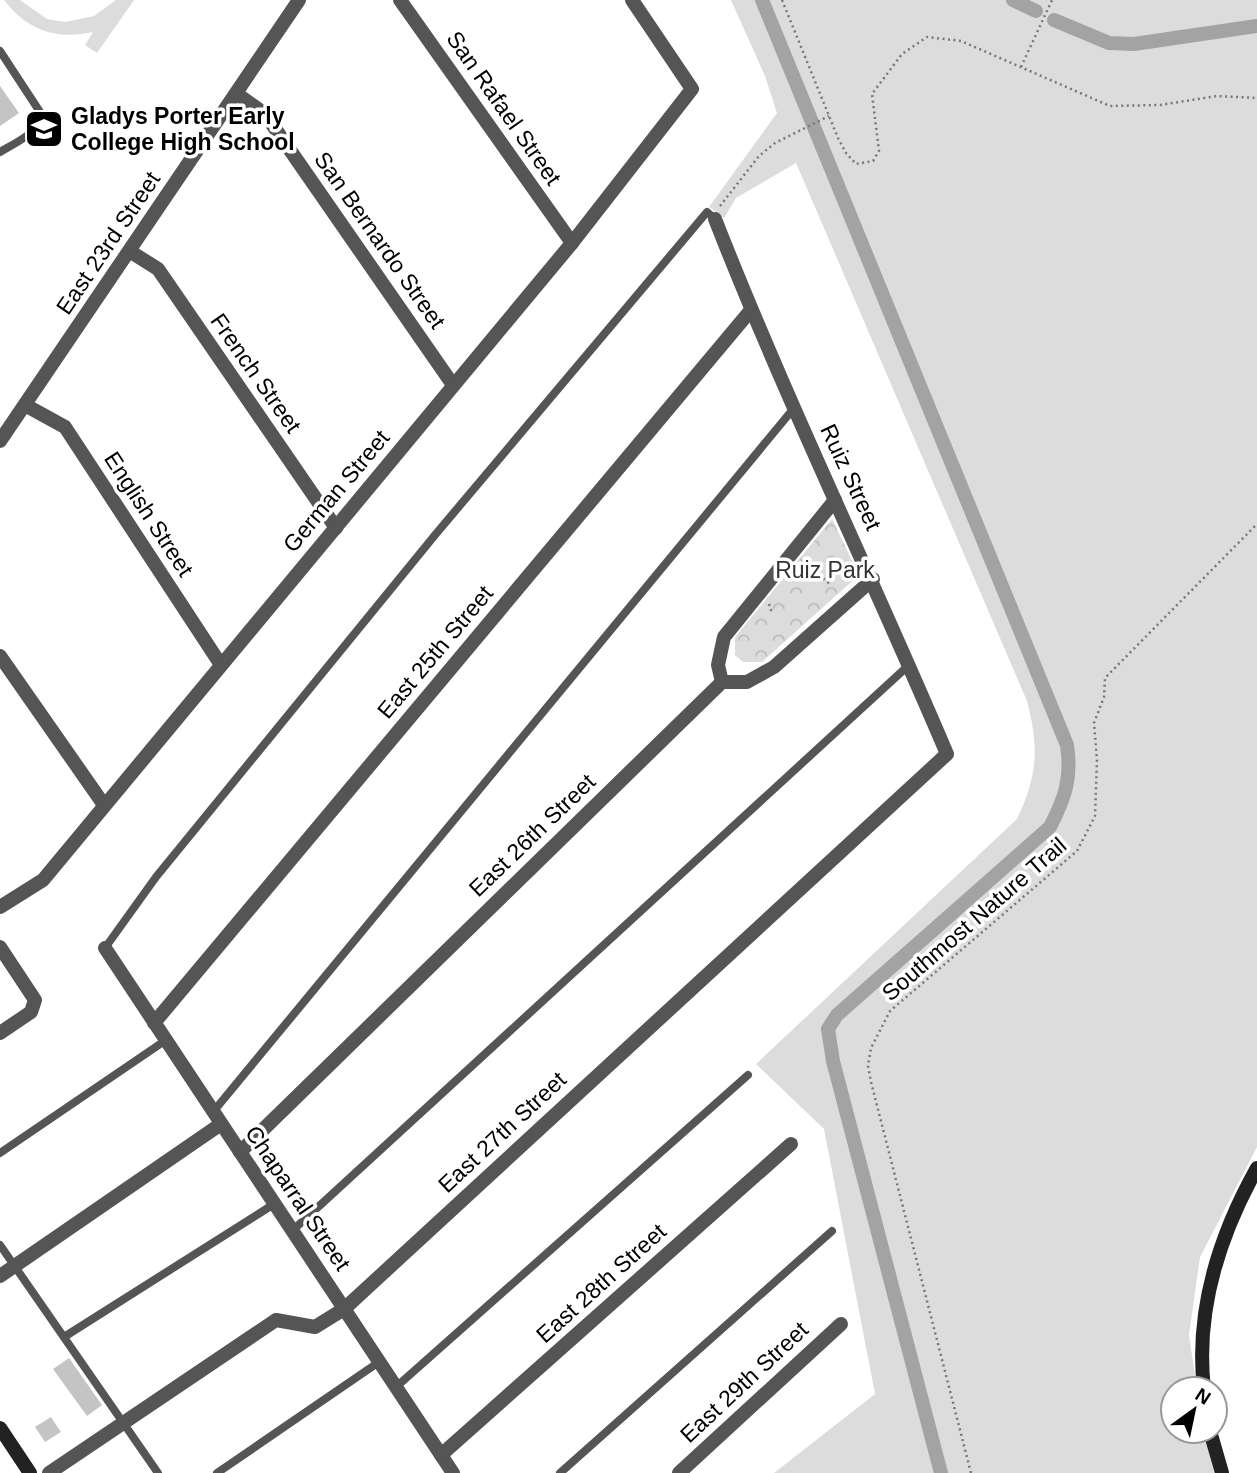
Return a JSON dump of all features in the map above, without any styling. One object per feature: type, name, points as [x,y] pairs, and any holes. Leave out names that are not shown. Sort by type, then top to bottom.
[{"type":"street","name":"East 23rd Street","points":[[0,441],[131,252],[299,0]]},
{"type":"street","name":"San Rafael Street","points":[[400,0],[572,243]]},
{"type":"street","name":"German Street","points":[[0,907],[43,880],[572,243],[692,89],[632,0]]},
{"type":"street","name":"San Bernardo Street","points":[[237,93],[265,114],[453,385]]},
{"type":"street","name":"Ruiz Street","points":[[715,219],[751,310],[873,579],[947,754]]},
{"type":"street","name":"French Street","points":[[131,252],[158,269],[336,528]]},
{"type":"street","name":"East 25th Street","points":[[154,1023],[751,310]]},
{"type":"street","name":"English Street","points":[[25,405],[65,427],[221,665]]},
{"type":"street","points":[[835,499],[724,637],[718,665],[722,682],[747,682],[774,667],[873,579]]},
{"type":"street","points":[[0,656],[104,805]]},
{"type":"street","name":"East 26th Street","points":[[240,1152],[722,682]]},
{"type":"street","name":"East 27th Street","points":[[49,1473],[276,1320],[316,1327],[344,1309],[947,754]]},
{"type":"street","points":[[0,947],[35,1000],[31,1012],[0,1033]]},
{"type":"street","name":"Chaparral Street","points":[[105,948],[453,1473]]},
{"type":"street","points":[[0,1276],[217,1118]]},
{"type":"street","name":"East 28th Street","points":[[441,1455],[791,1144]]},
{"type":"street","points":[[1204,1375],[1205,1307],[1214,1264],[1229,1224],[1257,1168]]},
{"type":"street","name":"East 29th Street","points":[[679,1473],[841,1324]]},
{"type":"street","points":[[0,1428],[30,1473]]},
{"type":"street","points":[[1214,1445],[1222,1473]]},
{"type":"lane","points":[[0,51],[40,111],[41,121],[36,129],[0,152]]},
{"type":"lane","points":[[105,948],[156,877],[435,535],[707,212],[715,219]]},
{"type":"lane","points":[[217,1118],[794,408]]},
{"type":"lane","points":[[292,1231],[909,664]]},
{"type":"lane","points":[[0,1153],[166,1040]]},
{"type":"lane","points":[[396,1388],[748,1075]]},
{"type":"lane","points":[[64,1337],[274,1204]]},
{"type":"lane","points":[[560,1473],[832,1231]]},
{"type":"lane","points":[[0,1245],[158,1473]]},
{"type":"lane","points":[[217,1473],[379,1362]]},
{"type":"path","points":[[782,0],[829,116],[846,153],[856,164],[873,161],[879,151],[872,94],[902,54],[917,41],[927,37],[961,41],[1110,106],[1160,105],[1217,96],[1257,98]]},
{"type":"path","points":[[1020,68],[1052,0]]},
{"type":"path","points":[[715,219],[718,207],[759,156],[789,135],[829,116]]},
{"type":"path","name":"Southmost Nature Trail","points":[[971,1473],[871,1082],[868,1066],[871,1048],[890,1011],[1077,851],[1095,816],[1097,760],[1094,723],[1104,696],[1105,678],[1257,524]]},
{"type":"path","points":[[789,557],[806,563],[831,585]]},
{"type":"green space","points":[[4,0],[20,0],[47,19],[65,22],[94,16],[116,0],[134,0],[97,53],[85,45],[93,32],[67,35],[44,31],[23,19]]},
{"type":"green space","points":[[731,0],[1257,0],[1257,1147],[1200,1257],[1189,1335],[1195,1375],[1159,1375],[1159,1445],[1207,1445],[1214,1473],[774,1473],[875,1394],[824,1129],[756,1064],[1017,819],[1033,774],[1035,747],[1027,701],[796,163],[736,198],[724,218],[709,207],[777,113],[765,76]]},
{"type":"green space","name":"Ruiz Park","points":[[832,519],[859,575],[762,662],[743,662],[735,655],[735,637]]},
{"type":"building","points":[[0,86],[19,113],[0,126]]},
{"type":"building","points":[[69,1358],[102,1405],[87,1416],[53,1369]]},
{"type":"building","points":[[51,1417],[61,1432],[45,1442],[35,1427]]},
{"type":"waterway","points":[[762,0],[1067,745],[1069,768],[1066,788],[1050,827],[837,1015],[828,1029],[833,1061],[941,1473]]},
{"type":"waterway","points":[[1013,0],[1036,11]]},
{"type":"waterway","points":[[1054,20],[1109,43],[1134,44],[1257,26]]},
{"type":"place","name":"Gladys Porter Early College High School","points":[[44,129]]}]
